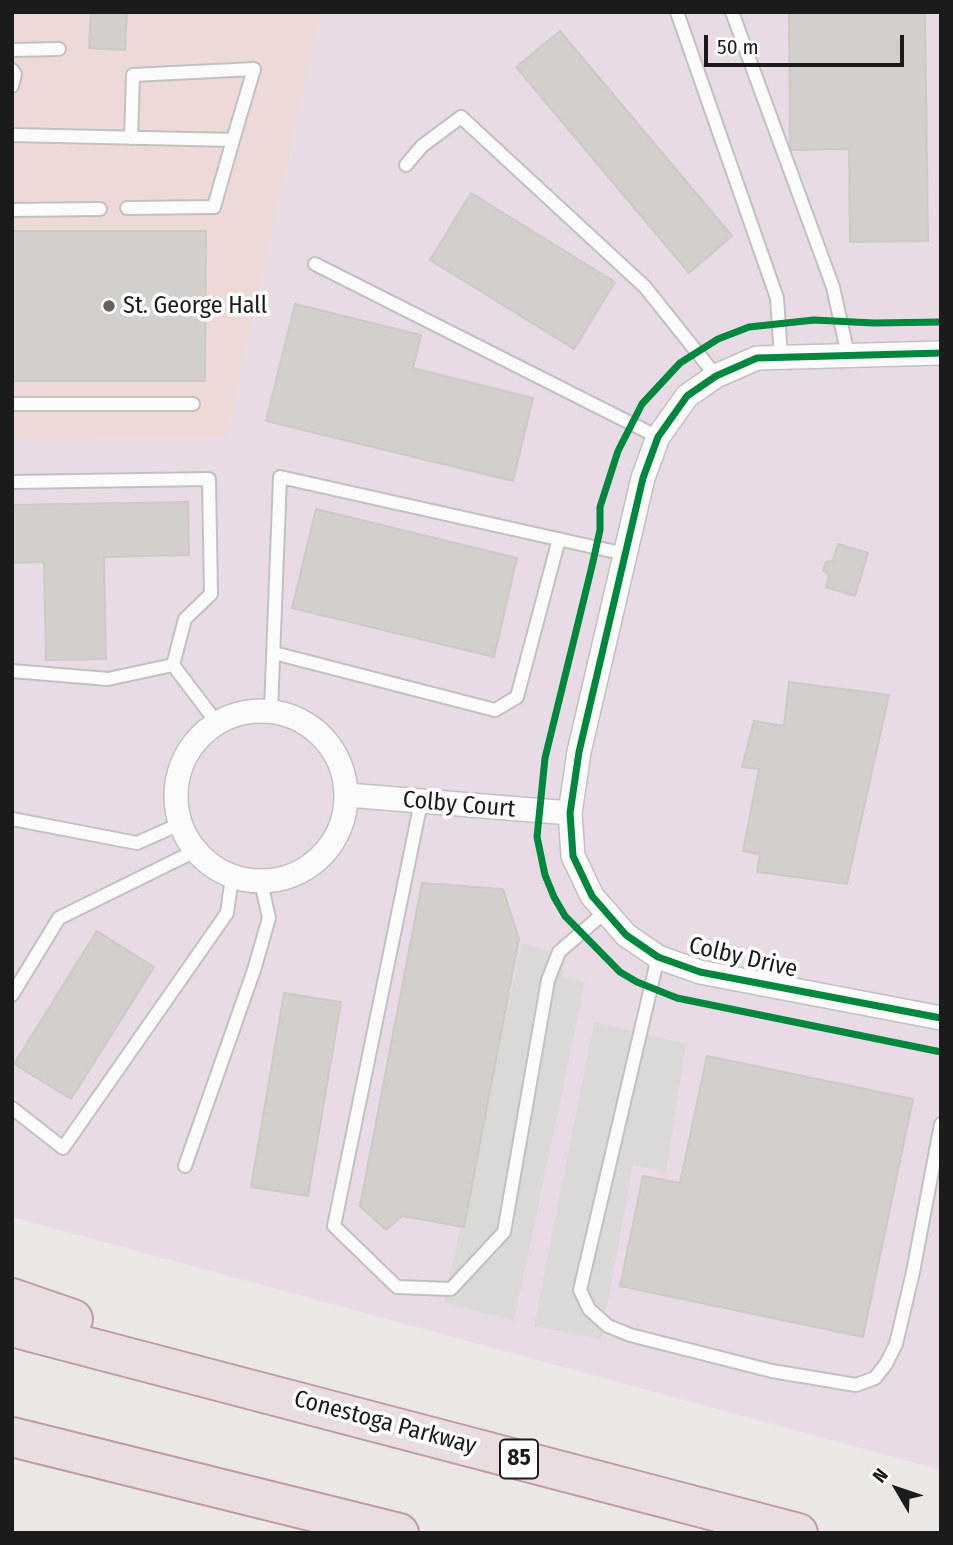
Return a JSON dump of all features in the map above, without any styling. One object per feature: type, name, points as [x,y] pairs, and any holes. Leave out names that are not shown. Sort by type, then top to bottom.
[{"type":"highway","points":[[12,1298],[183,1356],[241,1385]]},
{"type":"highway","name":"Conestoga Parkway","points":[[12,1327],[798,1533]]},
{"type":"highway","points":[[12,1437],[398,1533]]},
{"type":"street","name":"Colby Drive","points":[[941,353],[757,358],[716,376],[687,396],[657,437],[643,478],[579,752],[570,813],[573,856],[592,896],[626,936],[658,957],[700,972],[941,1017]]},
{"type":"street","points":[[252,710],[271,710],[299,719],[323,736],[342,766],[347,795],[346,811],[335,839],[319,860],[293,876],[261,882],[232,877],[207,863],[195,851],[180,824],[175,794],[185,756],[217,723],[252,710]]},
{"type":"street","name":"Colby Court","points":[[347,795],[570,813]]},
{"type":"lane","points":[[677,12],[777,298],[781,357]]},
{"type":"lane","points":[[732,12],[833,287],[848,355]]},
{"type":"lane","points":[[12,50],[59,49]]},
{"type":"lane","points":[[127,208],[214,207],[254,69],[133,75],[131,138]]},
{"type":"lane","points":[[12,70],[15,74],[12,86]]},
{"type":"lane","points":[[406,165],[422,146],[461,117],[645,287],[716,376]]},
{"type":"lane","points":[[12,135],[233,140]]},
{"type":"lane","points":[[12,210],[100,209]]},
{"type":"lane","points":[[315,264],[657,437]]},
{"type":"lane","points":[[12,404],[193,404]]},
{"type":"lane","points":[[271,710],[280,477],[625,554]]},
{"type":"lane","points":[[12,482],[209,479],[211,594],[185,619],[173,665]]},
{"type":"lane","points":[[274,653],[495,710],[517,697],[559,539]]},
{"type":"lane","points":[[12,671],[108,679],[173,665]]},
{"type":"lane","points":[[173,665],[217,723]]},
{"type":"lane","points":[[421,802],[334,1226],[397,1287],[451,1289],[504,1232],[548,980],[559,952],[605,912]]},
{"type":"lane","points":[[12,819],[137,843],[180,824]]},
{"type":"lane","points":[[12,995],[60,918],[195,851]]},
{"type":"lane","points":[[12,1108],[64,1149],[227,913],[232,877]]},
{"type":"lane","points":[[186,1166],[254,970],[269,918],[261,882]]},
{"type":"lane","points":[[658,957],[580,1290],[589,1309],[608,1326],[630,1335],[772,1371],[856,1385],[875,1378],[896,1344],[913,1272],[941,1124]]},
{"type":"shaded area","points":[[12,12],[322,12],[227,437],[12,440]]},
{"type":"shaded area","points":[[322,12],[941,12],[941,1470],[12,1217],[12,440],[227,437]]},
{"type":"shaded area","points":[[522,943],[566,956],[562,976],[585,982],[514,1321],[444,1302]]},
{"type":"shaded area","points":[[594,1022],[686,1044],[666,1172],[633,1165],[601,1339],[534,1326]]},
{"type":"building","points":[[91,12],[127,12],[125,50],[89,48]]},
{"type":"building","points":[[789,12],[925,12],[928,241],[850,242],[849,149],[790,150]]},
{"type":"building","points":[[560,31],[732,236],[689,273],[516,67]]},
{"type":"building","points":[[471,193],[615,282],[574,349],[430,260]]},
{"type":"building","name":"St. George Hall","points":[[12,231],[206,231],[205,381],[12,381]]},
{"type":"building","points":[[295,304],[421,335],[413,368],[533,398],[513,481],[266,421]]},
{"type":"building","points":[[188,502],[189,555],[104,557],[106,659],[46,660],[44,562],[12,563],[12,505]]},
{"type":"building","points":[[316,509],[517,558],[494,657],[292,608]]},
{"type":"building","points":[[838,544],[868,553],[855,596],[826,587],[829,576],[823,570],[826,562],[833,560]]},
{"type":"building","points":[[789,682],[889,695],[847,884],[757,872],[760,854],[743,851],[759,769],[742,767],[754,721],[784,726]]},
{"type":"building","points":[[422,883],[503,889],[519,939],[464,1227],[402,1216],[386,1230],[360,1206]]},
{"type":"building","points":[[97,931],[154,967],[71,1099],[14,1064]]},
{"type":"building","points":[[284,993],[341,1002],[308,1196],[251,1187]]},
{"type":"building","points":[[707,1056],[913,1099],[863,1337],[620,1286],[643,1176],[680,1183]]},
{"type":"cycle path","points":[[941,322],[814,320],[749,327],[718,339],[680,363],[642,404],[618,451],[600,507],[600,530],[545,758],[537,837],[545,875],[565,916],[620,972],[637,982],[677,998],[941,1052]]},
{"type":"cycle path","points":[[941,353],[757,358],[716,376],[687,396],[658,437],[643,478],[579,752],[570,813],[573,856],[592,896],[626,935],[658,957],[700,972],[941,1018]]},
{"type":"place","name":"St. George Hall","points":[[109,306]]}]
